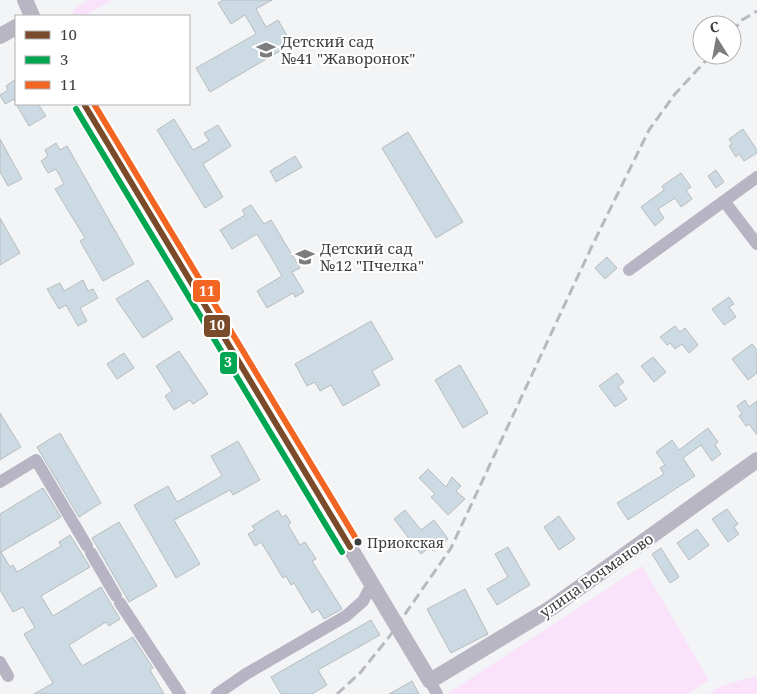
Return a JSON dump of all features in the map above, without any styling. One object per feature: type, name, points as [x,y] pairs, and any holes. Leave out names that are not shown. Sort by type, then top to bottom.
[{"type":"main road","points":[[25,0],[32,15]]},
{"type":"main road","points":[[0,36],[15,28]]},
{"type":"main road","points":[[85,105],[434,687]]},
{"type":"main road","name":"улица Бочманово","points":[[434,687],[551,608],[757,460]]},
{"type":"street","points":[[629,270],[757,177]]},
{"type":"street","points":[[724,200],[757,244]]},
{"type":"street","points":[[0,482],[36,460],[118,599],[180,694]]},
{"type":"street","points":[[217,694],[246,674],[346,616],[363,601],[372,584]]},
{"type":"street","points":[[0,662],[8,676]]},
{"type":"shaded area","points":[[89,0],[113,0],[85,15],[72,15],[75,8]]},
{"type":"shaded area","points":[[642,566],[709,680],[687,694],[447,694]]},
{"type":"shaded area","points":[[757,676],[757,694],[709,694],[720,686]]},
{"type":"building","points":[[223,0],[272,0],[256,9],[266,27],[278,20],[292,44],[210,92],[196,68],[256,34],[245,15],[231,24],[218,3]]},
{"type":"building","points":[[15,80],[15,102],[14,99],[5,104],[0,95],[8,90],[6,86]]},
{"type":"building","points":[[17,105],[39,105],[46,116],[29,126]]},
{"type":"building","points":[[174,119],[193,150],[209,141],[204,133],[218,125],[231,146],[203,164],[223,197],[205,208],[157,130]]},
{"type":"building","points":[[743,129],[757,150],[757,153],[744,161],[739,154],[736,157],[729,146],[732,144],[729,139]]},
{"type":"building","points":[[408,132],[463,222],[436,238],[382,148]]},
{"type":"building","points":[[0,139],[22,179],[8,186],[0,172]]},
{"type":"building","points":[[56,143],[60,150],[67,146],[134,264],[103,281],[80,241],[85,238],[55,189],[64,184],[56,169],[48,173],[41,161],[48,156],[45,150]]},
{"type":"building","points":[[295,156],[302,167],[276,182],[270,171]]},
{"type":"building","points":[[716,170],[724,182],[716,188],[708,176]]},
{"type":"building","points":[[681,173],[691,187],[686,190],[692,199],[681,207],[675,198],[658,209],[664,218],[655,226],[641,207],[664,190],[662,186]]},
{"type":"building","points":[[251,205],[264,224],[271,220],[300,268],[292,272],[304,292],[295,297],[293,293],[267,308],[257,291],[282,276],[268,252],[257,234],[232,249],[220,230],[245,215],[242,210]]},
{"type":"building","points":[[0,218],[20,253],[0,265]]},
{"type":"building","points":[[607,257],[617,268],[605,279],[595,268]]},
{"type":"building","points":[[83,280],[88,291],[93,289],[98,298],[80,308],[87,321],[78,326],[66,305],[59,309],[47,289],[60,283],[64,291]]},
{"type":"building","points":[[148,280],[173,319],[143,338],[116,299]]},
{"type":"building","points":[[729,297],[734,304],[729,307],[736,317],[724,325],[712,309]]},
{"type":"building","points":[[371,321],[393,359],[372,371],[380,385],[343,406],[331,385],[320,391],[315,382],[307,386],[295,364]]},
{"type":"building","points":[[675,326],[680,332],[685,328],[698,345],[689,353],[682,344],[675,349],[670,343],[667,345],[660,337]]},
{"type":"building","points":[[752,344],[757,350],[757,373],[748,380],[732,359]]},
{"type":"building","points":[[179,351],[208,394],[193,404],[190,400],[174,410],[165,396],[172,391],[156,366]]},
{"type":"building","points":[[124,353],[134,368],[117,379],[107,364]]},
{"type":"building","points":[[653,357],[666,372],[654,382],[641,366]]},
{"type":"building","points":[[460,365],[488,413],[463,428],[435,380]]},
{"type":"building","points":[[617,373],[624,382],[618,387],[627,399],[615,407],[599,386]]},
{"type":"building","points":[[745,400],[749,407],[757,401],[757,435],[749,424],[746,426],[739,416],[742,414],[737,406]]},
{"type":"building","points":[[0,413],[21,447],[0,460]]},
{"type":"building","points":[[708,428],[718,442],[715,445],[721,454],[712,461],[701,445],[683,458],[695,476],[628,520],[617,503],[664,474],[660,468],[665,465],[656,452],[672,440],[679,450]]},
{"type":"building","points":[[60,433],[101,503],[79,517],[37,447]]},
{"type":"building","points":[[238,441],[260,480],[233,495],[230,490],[174,520],[200,564],[176,578],[134,505],[168,486],[177,502],[222,476],[211,456]]},
{"type":"building","points":[[428,469],[446,487],[452,477],[461,486],[456,491],[465,499],[448,515],[431,497],[435,494],[419,478]]},
{"type":"building","points":[[43,488],[61,517],[1,552],[10,567],[13,565],[17,572],[61,546],[59,542],[70,535],[90,567],[41,596],[53,616],[101,587],[120,619],[109,626],[106,622],[69,645],[82,666],[133,637],[153,668],[150,670],[164,694],[34,694],[53,683],[24,634],[35,628],[23,607],[13,612],[0,590],[0,514]]},
{"type":"building","points":[[727,509],[738,524],[734,527],[739,534],[728,542],[712,519]]},
{"type":"building","points":[[278,510],[282,517],[286,515],[291,523],[288,525],[300,545],[305,542],[316,559],[312,561],[342,609],[324,619],[318,609],[312,613],[294,583],[291,585],[286,576],[283,578],[261,542],[255,546],[248,534],[255,530],[252,526]]},
{"type":"building","points":[[405,510],[421,530],[434,520],[448,539],[433,551],[430,547],[421,554],[394,519]]},
{"type":"building","points":[[559,516],[575,539],[559,550],[544,527]]},
{"type":"building","points":[[119,522],[157,586],[129,602],[92,538]]},
{"type":"building","points":[[697,529],[709,545],[689,560],[677,543]]},
{"type":"building","points":[[508,547],[530,585],[497,605],[487,589],[508,577],[495,554]]},
{"type":"building","points":[[661,548],[679,577],[670,583],[652,554]]},
{"type":"building","points":[[465,589],[488,634],[451,653],[427,609]]},
{"type":"building","points":[[371,620],[380,635],[318,670],[327,685],[312,694],[281,694],[271,677]]},
{"type":"building","points":[[412,681],[419,694],[389,694]]},
{"type":"railway","points":[[742,20],[757,11]]},
{"type":"railway","points":[[337,694],[360,673],[389,637],[451,548],[592,246],[649,130],[675,94],[702,65]]},
{"type":"transit line","name":"10","points":[[85,105],[350,547]]},
{"type":"transit line","name":"11","points":[[95,105],[358,542]]},
{"type":"transit line","name":"3","points":[[76,109],[342,552]]},
{"type":"place","name":"Детский сад №41 \"Жаворонок\"","points":[[266,50]]},
{"type":"place","name":"Детский сад №12 \"Пчелка\"","points":[[305,257]]},
{"type":"place","name":"Приокская","points":[[358,542]]}]
